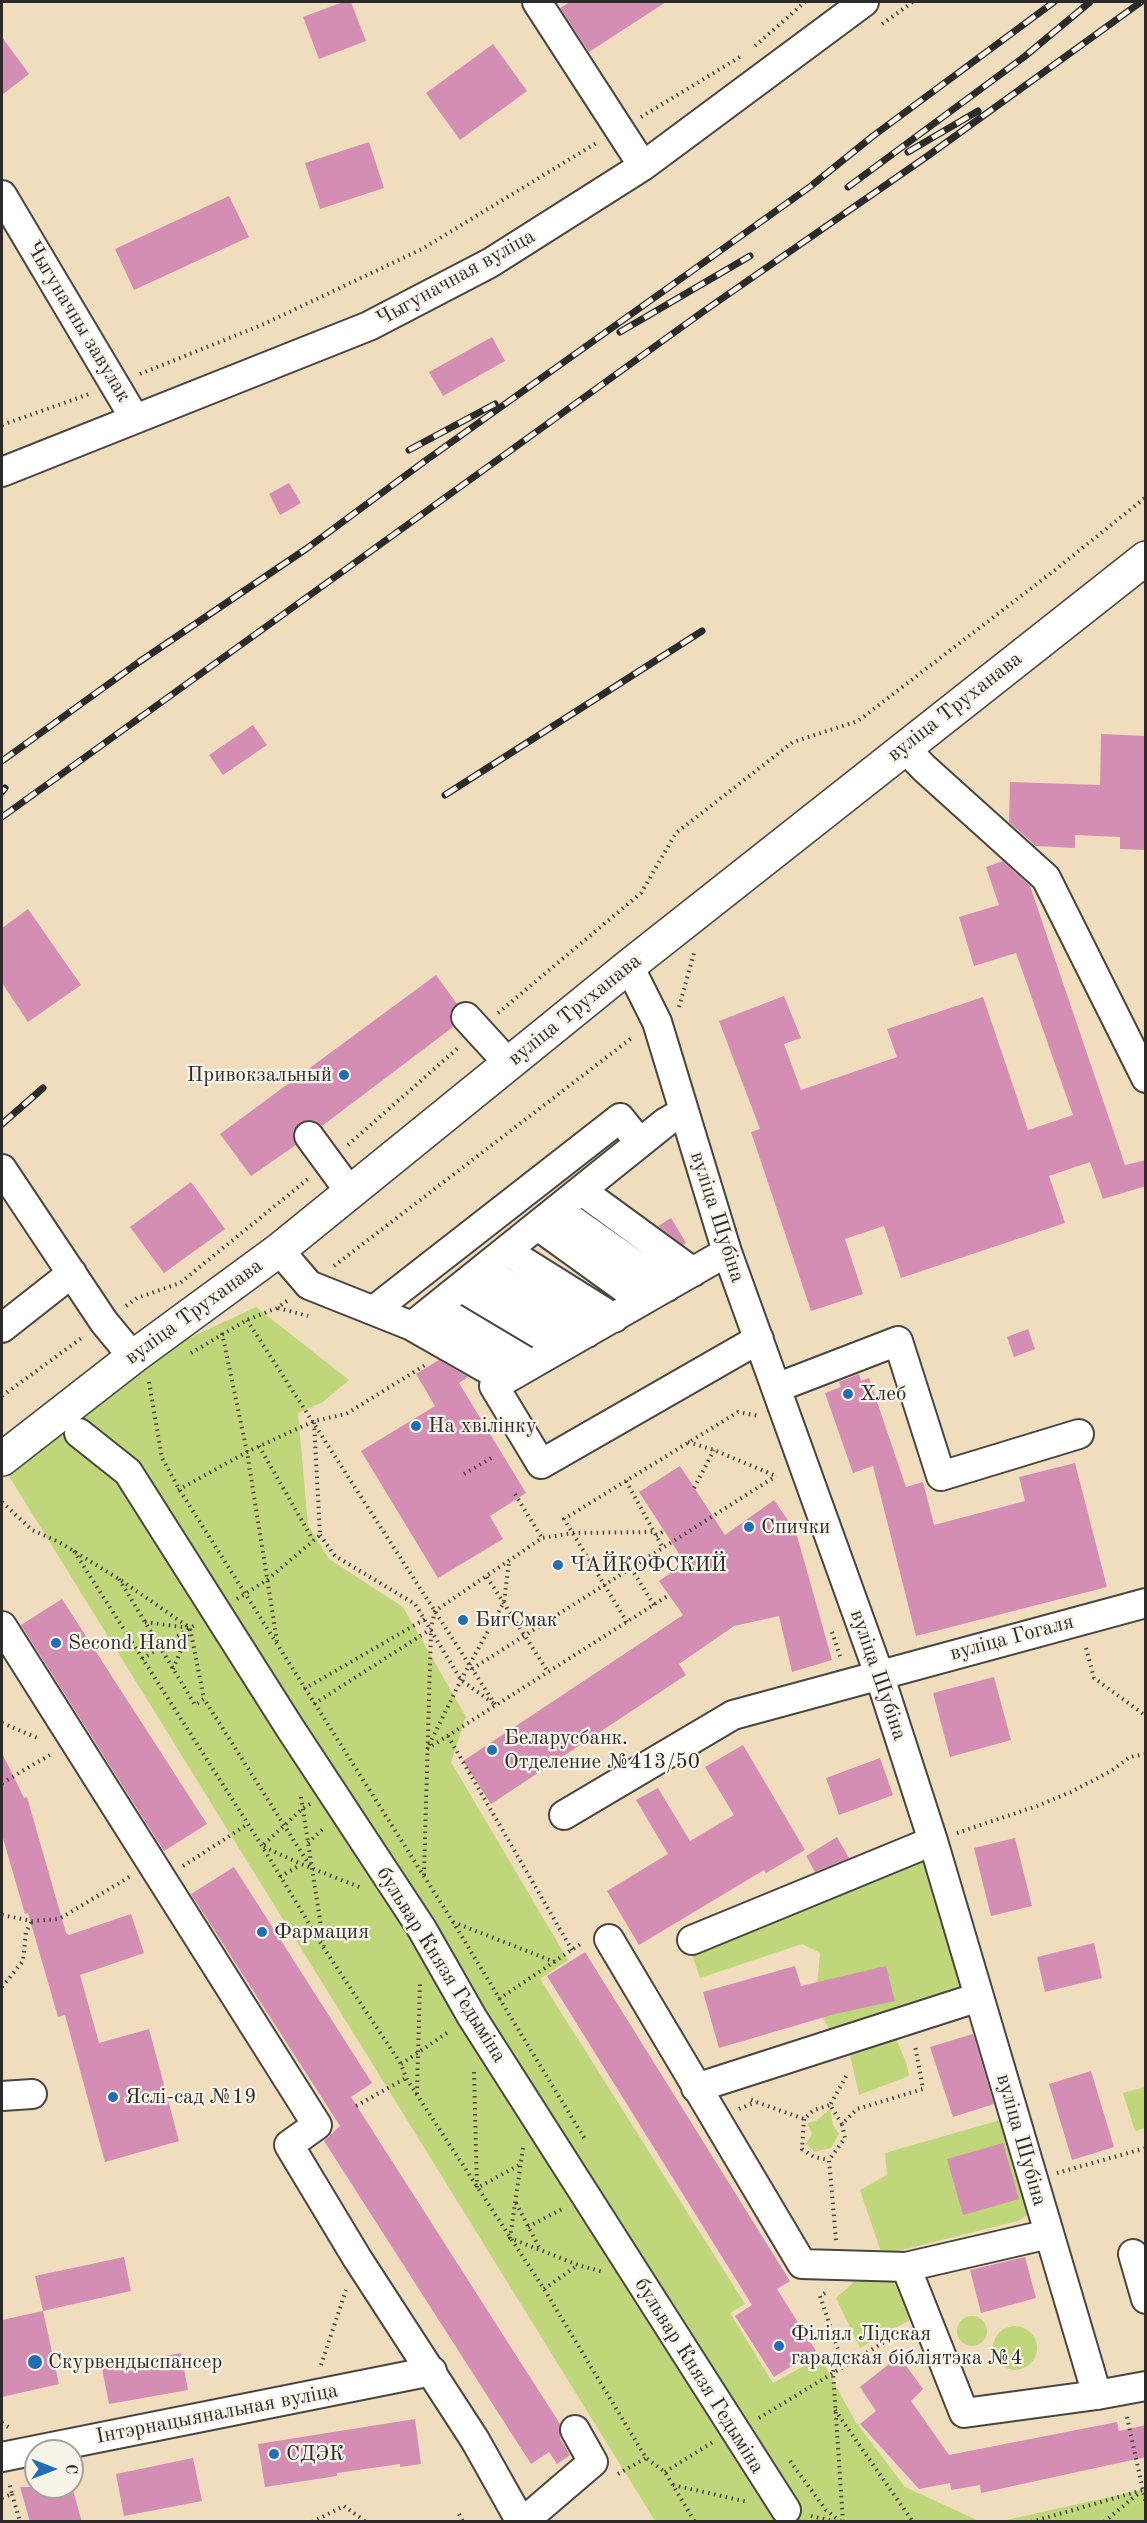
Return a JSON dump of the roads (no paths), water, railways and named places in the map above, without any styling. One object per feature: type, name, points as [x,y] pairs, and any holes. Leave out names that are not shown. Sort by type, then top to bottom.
[{"type":"main road","name":"вуліца Труханава","points":[[2,1460],[141,1369],[279,1250],[629,966],[1146,558]]},
{"type":"street","points":[[537,2],[643,166]]},
{"type":"street","name":"Чыгуначная вуліца","points":[[2,472],[369,326],[490,263],[643,166],[864,2]]},
{"type":"street","name":"Чыгуначны завулак","points":[[2,195],[135,419]]},
{"type":"street","points":[[904,747],[924,768],[1046,878],[1146,1078]]},
{"type":"street","name":"вуліца Шубіна","points":[[629,966],[657,1022],[727,1252],[879,1674],[933,1841],[1097,2395]]},
{"type":"street","points":[[472,1023],[509,1064]]},
{"type":"street","points":[[412,1326],[666,1122],[683,1112]]},
{"type":"street","points":[[374,1311],[620,1118],[640,1143]]},
{"type":"street","points":[[309,1136],[350,1192]]},
{"type":"street","points":[[2,1169],[104,1322],[141,1369]]},
{"type":"street","points":[[582,1191],[693,1272]]},
{"type":"street","points":[[548,1218],[667,1287]]},
{"type":"street","points":[[548,1218],[642,1301]]},
{"type":"street","points":[[279,1250],[309,1285],[412,1326],[505,1379]]},
{"type":"street","points":[[507,1251],[614,1318]]},
{"type":"street","points":[[727,1252],[494,1386],[542,1464],[759,1339]]},
{"type":"street","points":[[484,1270],[587,1333]]},
{"type":"street","points":[[2,1328],[72,1273]]},
{"type":"street","points":[[462,1288],[561,1347]]},
{"type":"street","points":[[436,1308],[531,1364]]},
{"type":"street","points":[[776,1388],[898,1341],[941,1476],[1079,1434]]},
{"type":"street","name":"бульвар Князя Гедыміна","points":[[79,1433],[128,1472],[290,1728],[422,1929],[472,2017],[586,2197],[745,2424],[786,2510]]},
{"type":"street","name":"вуліца Гогаля","points":[[564,1815],[733,1715],[1145,1604]]},
{"type":"street","points":[[2,1626],[317,2125],[289,2145],[357,2258],[475,2440],[522,2522],[593,2462],[574,2430]]},
{"type":"street","points":[[692,1940],[933,1841]]},
{"type":"street","points":[[599,1939],[707,2085],[802,2264],[906,2267],[1049,2234]]},
{"type":"street","points":[[707,2085],[979,1997]]},
{"type":"street","points":[[2,2096],[32,2094]]},
{"type":"street","points":[[1133,2254],[1146,2299]]},
{"type":"street","points":[[906,2267],[964,2413],[1146,2386]]},
{"type":"street","name":"Інтэрнацыянальная вуліца","points":[[2,2457],[432,2371]]},
{"type":"railway","points":[[2,761],[139,662],[306,549],[425,461],[811,186],[873,136],[1054,2]]},
{"type":"railway","points":[[848,187],[1024,57],[1090,2]]},
{"type":"railway","points":[[2,817],[704,311],[929,155],[1141,2]]},
{"type":"railway","points":[[908,152],[978,111]]},
{"type":"railway","points":[[620,332],[750,256]]},
{"type":"railway","points":[[409,450],[495,404]]},
{"type":"railway","points":[[445,795],[702,631]]},
{"type":"railway","points":[[2,792],[5,788]]},
{"type":"railway","points":[[2,1124],[43,1088]]},
{"type":"place","name":"Привокзальный","points":[[344,1075]]},
{"type":"place","name":"Хлеб","points":[[848,1394]]},
{"type":"place","name":"На хвілінку","points":[[416,1426]]},
{"type":"place","name":"Спички","points":[[749,1527]]},
{"type":"place","name":"ЧАЙКОФСКИЙ","points":[[558,1565]]},
{"type":"place","name":"БигСмак","points":[[463,1620]]},
{"type":"place","name":"Second Hand","points":[[56,1643]]},
{"type":"place","name":"Беларусбанк. Отделение №413/50","points":[[492,1750]]},
{"type":"place","name":"Фармация","points":[[262,1932]]},
{"type":"place","name":"Яслі-сад №19","points":[[113,2097]]},
{"type":"place","name":"Філіял Лідская гарадская бібліятэка №4","points":[[779,2346]]},
{"type":"place","name":"Скурвендыспансер","points":[[35,2362]]},
{"type":"place","name":"СДЭК","points":[[274,2454]]}]
